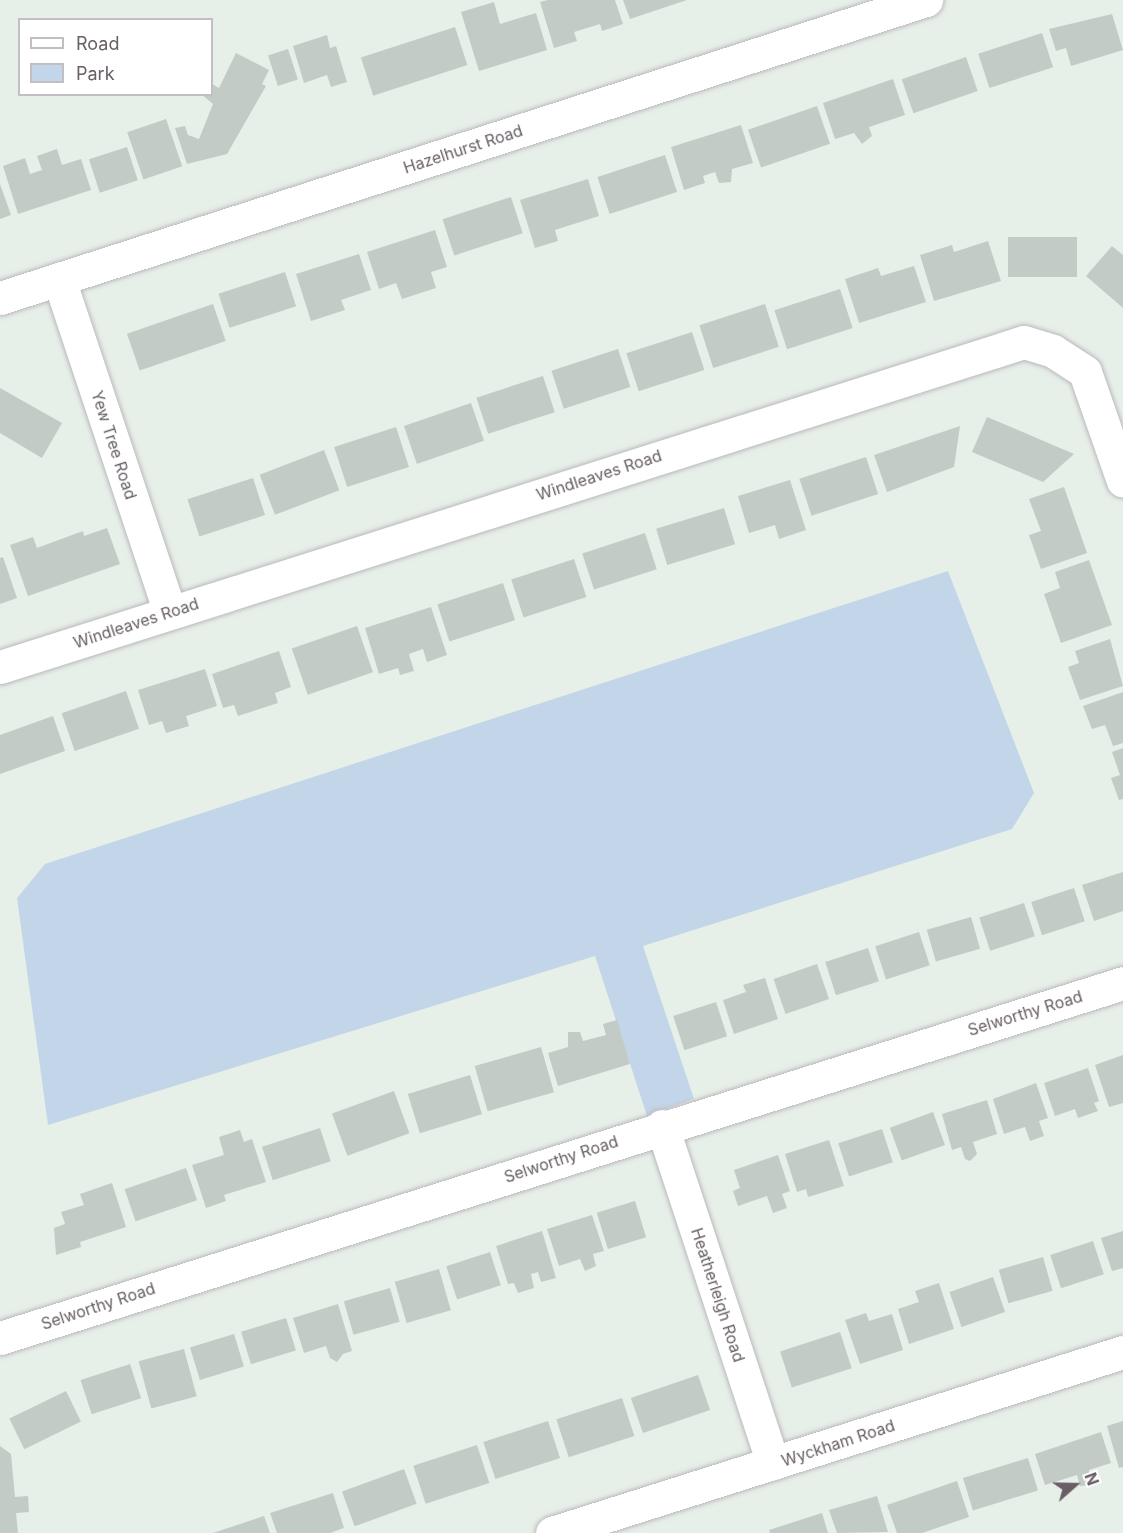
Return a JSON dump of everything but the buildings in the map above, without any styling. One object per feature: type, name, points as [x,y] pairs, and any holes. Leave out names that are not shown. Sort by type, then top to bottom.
[{"type":"street","name":"Hazelhurst Road","points":[[0,298],[926,0]]},
{"type":"street","name":"Yew Tree Road","points":[[58,279],[170,612]]},
{"type":"street","name":"Windleaves Road","points":[[0,667],[1024,342],[1053,351],[1084,372],[1123,481]]},
{"type":"street","name":"Selworthy Road","points":[[0,1338],[662,1126],[1123,983]]},
{"type":"street","name":"Heatherleigh Road","points":[[662,1126],[773,1463]]},
{"type":"street","name":"Wyckham Road","points":[[552,1533],[1123,1352]]},
{"type":"green space","points":[[948,571],[1034,793],[1012,829],[643,946],[694,1099],[647,1116],[595,956],[48,1125],[17,898],[45,864]]}]
